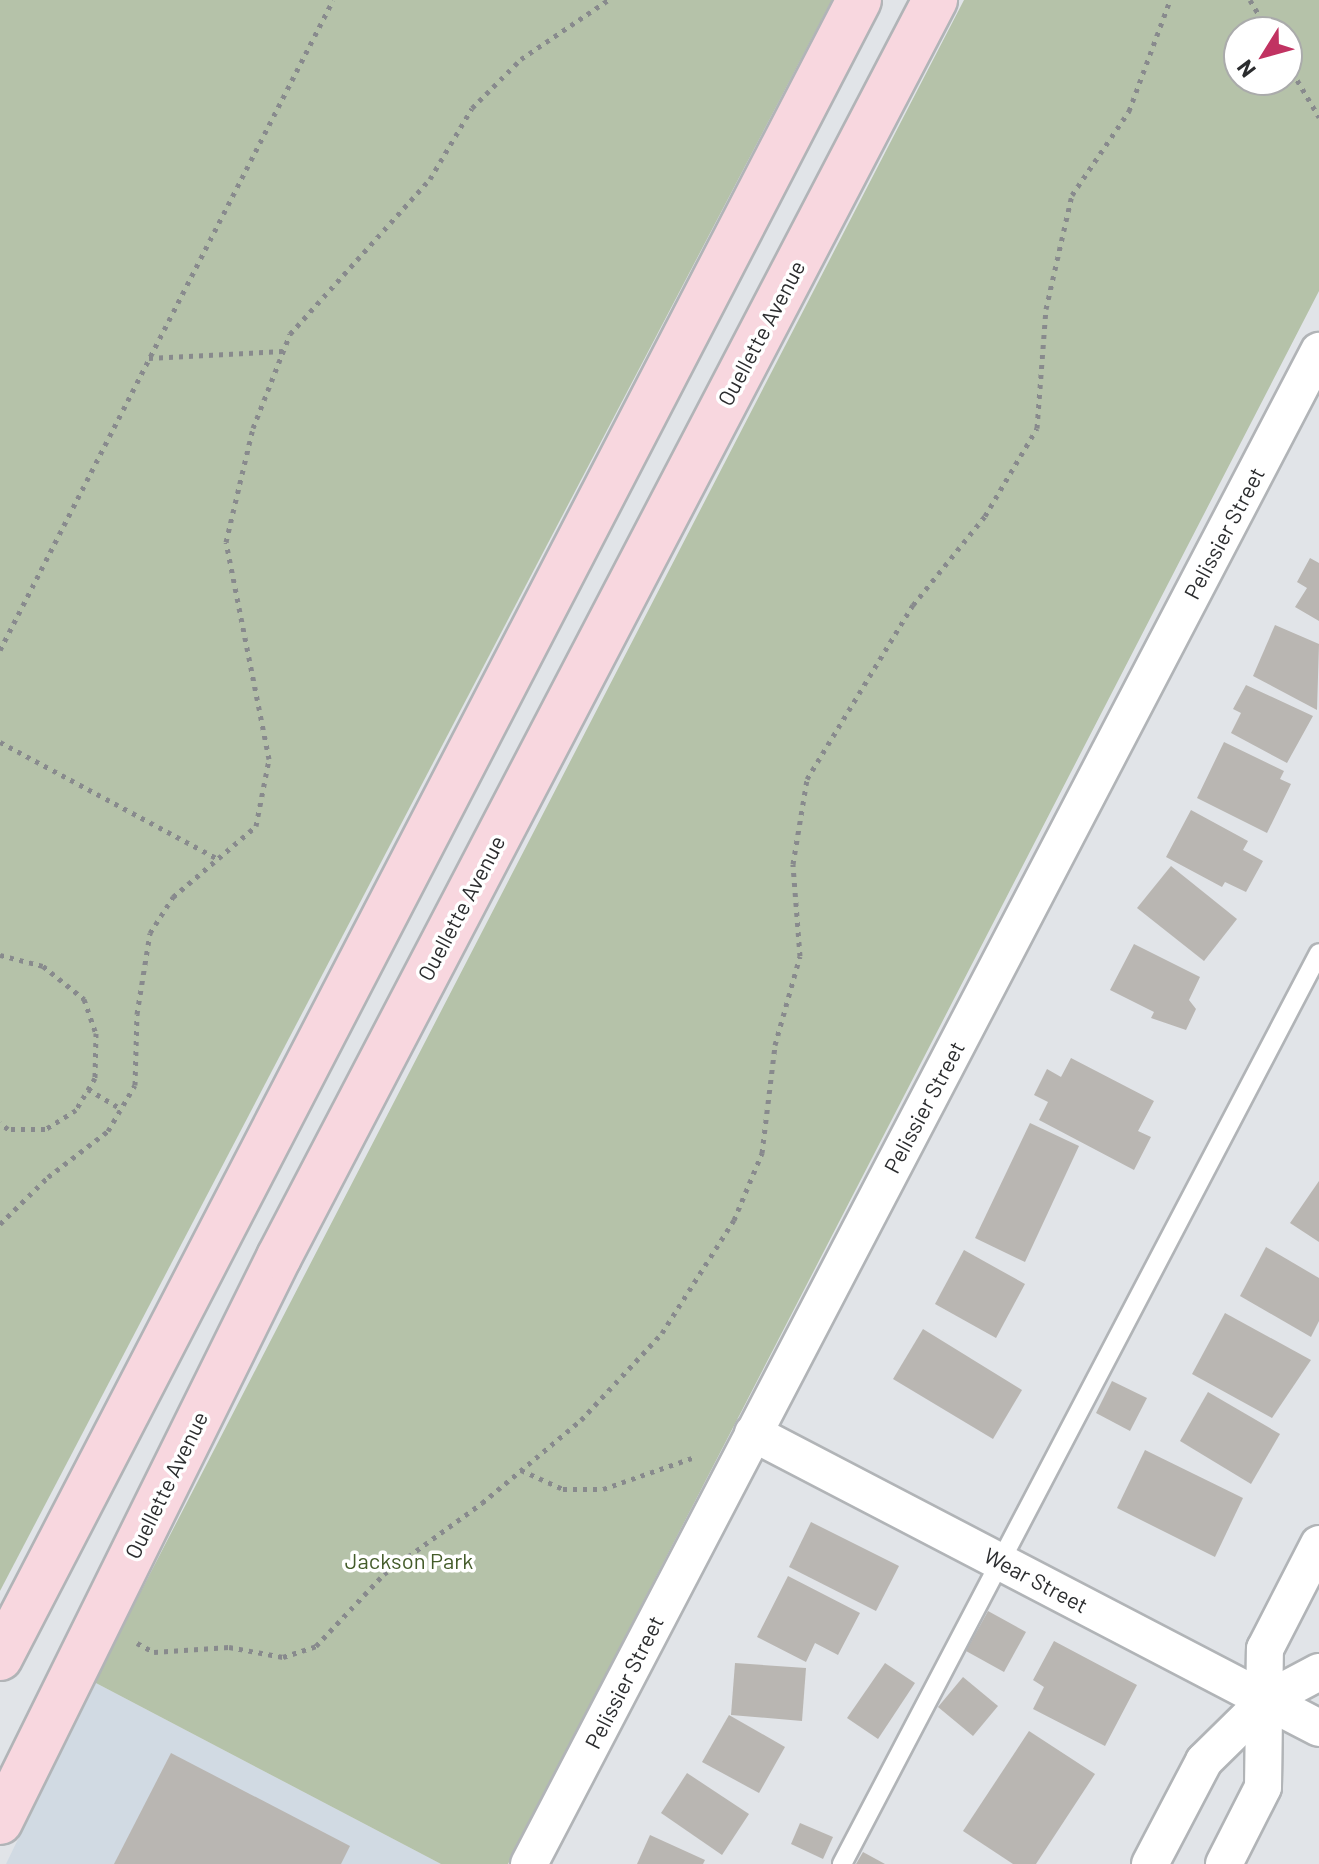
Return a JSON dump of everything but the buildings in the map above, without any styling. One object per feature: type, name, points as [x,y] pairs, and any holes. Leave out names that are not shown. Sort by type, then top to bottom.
[{"type":"main road","points":[[0,1658],[859,0]]},
{"type":"main road","name":"Ouellette Avenue","points":[[0,1822],[279,1257],[935,0]]},
{"type":"street","name":"Pelissier Street","points":[[529,1864],[1319,351]]},
{"type":"street","name":"Wear Street","points":[[753,1433],[1319,1728]]},
{"type":"street","points":[[1224,1864],[1263,1787],[1265,1649],[1319,1544]]},
{"type":"street","points":[[1150,1864],[1204,1761],[1266,1700],[1319,1672]]},
{"type":"lane","points":[[842,1864],[1319,953]]},
{"type":"path","points":[[0,650],[333,0]]},
{"type":"path","points":[[0,1224],[48,1177],[108,1131],[135,1085],[137,1014],[150,933],[173,897],[256,826],[269,759],[226,542],[253,428],[290,334],[359,252],[430,179],[472,108],[521,59],[608,0]]},
{"type":"path","points":[[134,1641],[154,1652],[229,1647],[283,1657],[316,1646],[384,1574],[521,1470],[581,1420],[662,1333],[734,1220],[762,1153],[775,1045],[800,956],[793,864],[807,779],[913,605],[985,516],[1037,428],[1046,309],[1072,195],[1129,111],[1170,0]]},
{"type":"path","points":[[1303,90],[1319,117]]},
{"type":"path","points":[[149,358],[283,351]]},
{"type":"path","points":[[0,742],[218,859]]},
{"type":"path","points":[[0,955],[43,966],[84,999],[96,1033],[95,1078],[76,1110],[45,1129],[8,1129],[0,1123]]},
{"type":"path","points":[[88,1089],[121,1109]]},
{"type":"path","points":[[521,1470],[563,1489],[603,1489],[707,1452]]},
{"type":"shaded area","points":[[94,1682],[441,1864],[6,1864]]},
{"type":"green space","points":[[0,0],[832,0],[0,1591]]},
{"type":"green space","name":"Jackson Park","points":[[964,0],[1319,0],[1319,291],[508,1864],[441,1864],[94,1682]]}]
